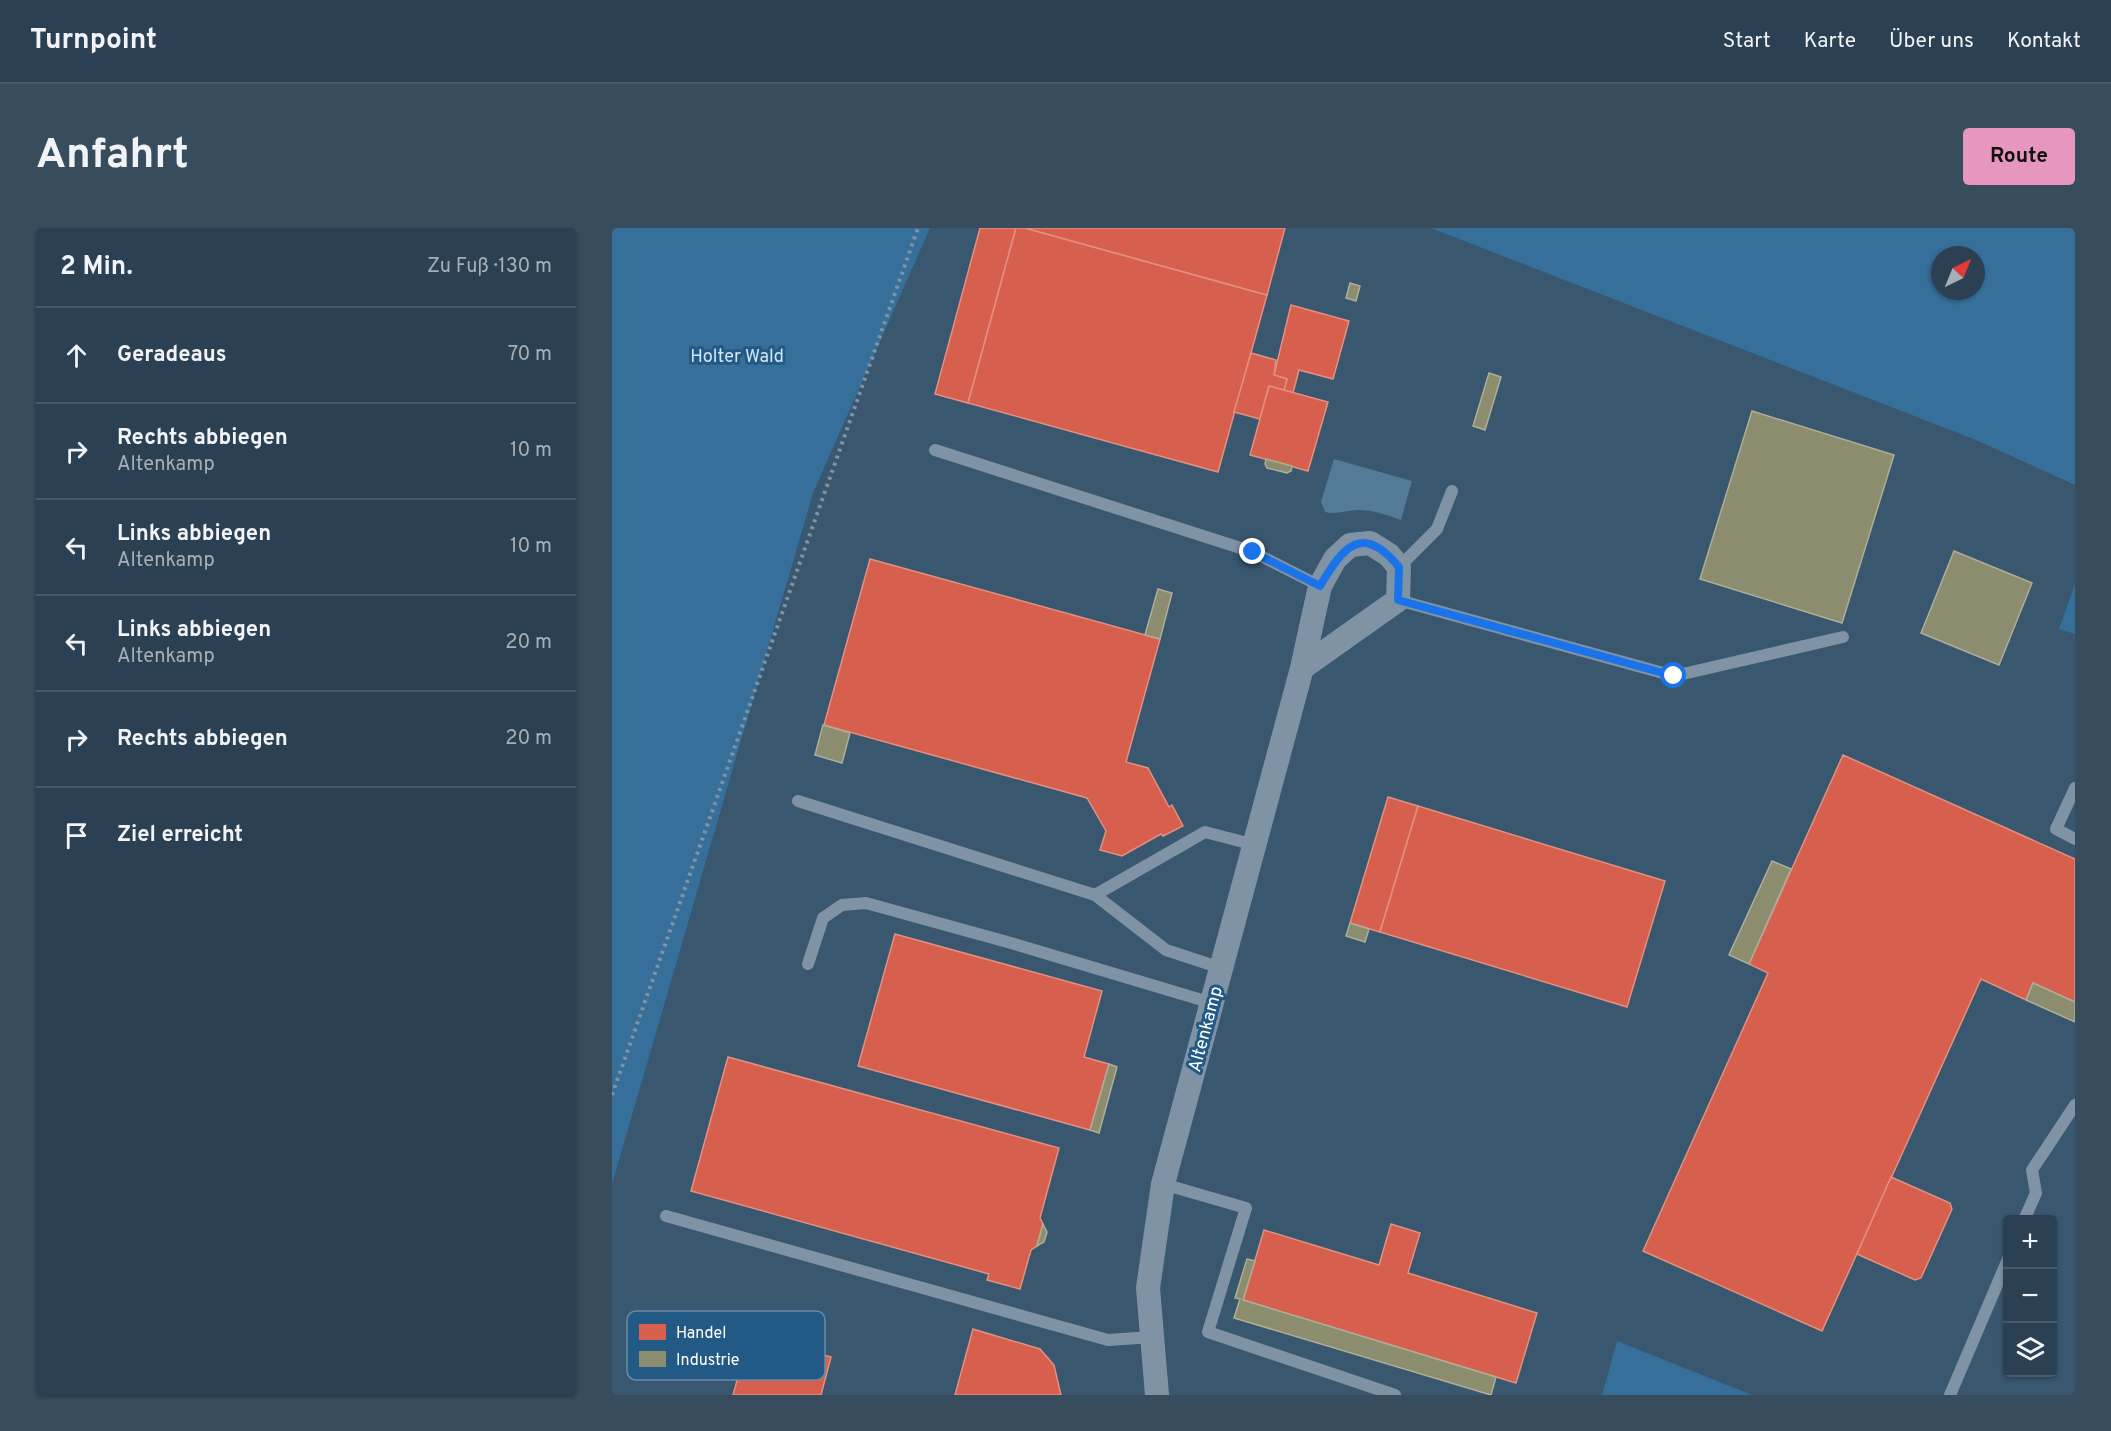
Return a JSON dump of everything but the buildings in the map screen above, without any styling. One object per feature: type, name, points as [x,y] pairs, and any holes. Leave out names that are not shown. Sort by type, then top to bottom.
[{"type":"street","name":"Altenkamp","points":[[1156,1395],[1148,1288],[1163,1184],[1302,668],[1320,586],[1335,559],[1350,545],[1370,543],[1389,555],[1399,567]]},
{"type":"street","points":[[1302,668],[1398,600],[1399,567]]},
{"type":"lane","points":[[935,450],[1253,552],[1320,586]]},
{"type":"lane","points":[[1399,567],[1437,529],[1452,491]]},
{"type":"lane","points":[[1398,600],[1674,676],[1844,637]]},
{"type":"lane","points":[[2075,788],[2056,830],[2075,839]]},
{"type":"lane","points":[[798,801],[1095,895],[1166,950],[1221,968]]},
{"type":"lane","points":[[1095,895],[1205,832],[1255,845]]},
{"type":"lane","points":[[808,964],[823,918],[842,905],[866,903],[1011,943],[1212,1003]]},
{"type":"lane","points":[[2026,1215],[2036,1193],[2032,1170],[2075,1105]]},
{"type":"lane","points":[[1163,1184],[1246,1208],[1208,1332],[1395,1395]]},
{"type":"lane","points":[[666,1216],[1108,1340],[1152,1337]]},
{"type":"lane","points":[[1950,1395],[2003,1269]]},
{"type":"path","points":[[612,1095],[918,228]]},
{"type":"green space","name":"Holter Wald","points":[[612,228],[930,228],[813,493],[612,1184]]},
{"type":"green space","points":[[1431,228],[2075,228],[2075,485],[1976,440]]},
{"type":"green space","points":[[2075,584],[2075,634],[2059,629]]},
{"type":"green space","points":[[1617,1341],[1752,1395],[1602,1395]]},
{"type":"shaded area","points":[[1334,459],[1412,481],[1401,520],[1364,510],[1325,512],[1321,502]]},
{"type":"route","points":[[1253,552],[1320,586],[1335,559],[1350,545],[1370,543],[1389,555],[1399,567],[1398,600],[1674,676]]}]
